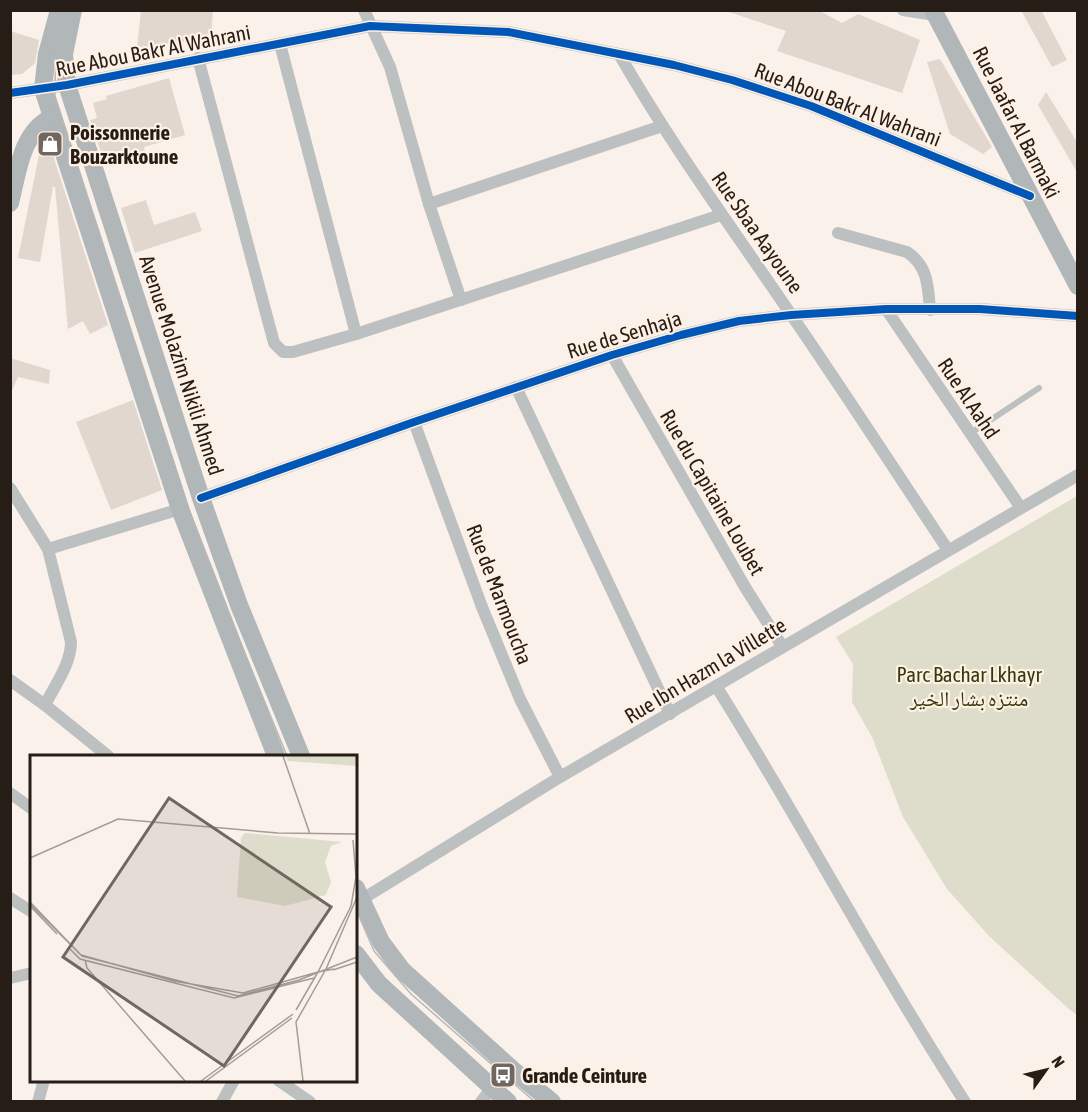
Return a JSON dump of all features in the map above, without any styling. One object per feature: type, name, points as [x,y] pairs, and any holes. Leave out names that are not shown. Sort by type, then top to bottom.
[{"type":"street","points":[[59,10],[47,54],[44,89],[180,509],[276,755]]},
{"type":"street","name":"Avenue Molazim Nikili Ahmed","points":[[73,10],[64,54],[67,85],[201,498],[239,605],[301,755]]},
{"type":"street","points":[[364,10],[390,67],[429,204],[461,300]]},
{"type":"street","points":[[903,10],[934,13]]},
{"type":"street","name":"Rue Jaafar Al Barmaki","points":[[934,13],[1077,286]]},
{"type":"street","name":"Rue Abou Bakr Al Wahrani","points":[[10,93],[67,85],[370,26],[508,32],[674,65],[732,80],[811,106],[1030,196]]},
{"type":"street","points":[[280,44],[342,273],[356,334]]},
{"type":"street","name":"Rue Sbaa Aayoune","points":[[619,54],[662,126],[721,215],[791,315],[948,550]]},
{"type":"street","points":[[198,58],[274,343],[284,352],[293,352],[356,334],[721,215]]},
{"type":"street","points":[[10,203],[25,148],[33,131],[38,125],[55,124]]},
{"type":"street","points":[[429,204],[662,126]]},
{"type":"street","points":[[838,233],[912,255],[925,272],[930,310]]},
{"type":"street","name":"Rue de Senhaja","points":[[201,498],[516,387],[612,355],[712,327],[791,315],[886,309],[980,309],[1077,316]]},
{"type":"street","name":"Rue Al Aahd","points":[[886,309],[1021,508]]},
{"type":"street","name":"Rue du Capitaine Loubet","points":[[612,355],[745,587],[782,646]]},
{"type":"street","points":[[516,387],[670,714]]},
{"type":"street","name":"Rue de Marmoucha","points":[[414,422],[520,699],[560,777]]},
{"type":"street","name":"Rue Ibn Hazm la Villette","points":[[357,897],[1077,475]]},
{"type":"street","points":[[10,488],[48,549],[54,564],[57,591],[69,632],[71,653],[45,705]]},
{"type":"street","points":[[48,549],[180,509]]},
{"type":"street","points":[[10,680],[107,755]]},
{"type":"street","points":[[716,686],[764,762],[915,1026],[965,1101]]},
{"type":"street","points":[[10,793],[30,808]]},
{"type":"street","points":[[357,897],[381,942],[402,970],[514,1071],[552,1101]]},
{"type":"street","points":[[10,898],[30,911]]},
{"type":"street","points":[[357,955],[379,984],[486,1094],[508,1101]]},
{"type":"street","points":[[10,978],[30,973]]},
{"type":"street","points":[[38,1101],[43,1082]]},
{"type":"street","points":[[222,1101],[233,1082]]},
{"type":"street","points":[[281,1082],[310,1101]]},
{"type":"lane","points":[[970,433],[1039,388]]},
{"type":"green space","name":"Parc Bachar Lkhayr منتزه بشار الخير","points":[[1077,496],[1077,1015],[989,936],[947,889],[903,817],[872,737],[852,702],[853,664],[836,637]]},
{"type":"building","points":[[141,10],[213,10],[211,38],[137,48]]},
{"type":"building","points":[[729,10],[818,10],[842,23],[858,14],[920,40],[902,93],[777,51],[786,31],[729,12]]},
{"type":"building","points":[[1021,10],[1041,10],[1067,60],[1052,67]]},
{"type":"building","points":[[10,31],[39,40],[35,63],[22,74],[10,75]]},
{"type":"building","points":[[940,59],[992,147],[983,154],[950,134],[927,62]]},
{"type":"building","points":[[169,78],[185,135],[144,147],[145,152],[105,164],[90,120],[97,118],[93,103],[107,99],[106,96]]},
{"type":"building","points":[[1046,92],[1077,142],[1077,172],[1038,105]]},
{"type":"building","points":[[42,140],[48,140],[108,325],[90,334],[83,321],[68,329],[55,187],[53,187],[40,262],[18,258]]},
{"type":"building","points":[[146,200],[154,225],[195,212],[202,231],[135,253],[121,208]]},
{"type":"building","points":[[10,358],[50,370],[49,384],[18,377],[10,395]]},
{"type":"building","points":[[133,400],[162,490],[111,510],[76,422]]},
{"type":"tram line","points":[[65,10],[57,53],[55,96],[190,512],[220,593],[287,755]]},
{"type":"tram line","points":[[82,147],[212,547]]},
{"type":"tram line","points":[[357,911],[374,951],[411,994],[535,1102]]},
{"type":"cycle path","points":[[10,93],[67,85],[370,26],[508,32],[674,65],[732,80],[811,106],[1030,196]]},
{"type":"cycle path","points":[[201,498],[612,355],[739,321],[886,309],[980,309],[1078,316]]},
{"type":"place","name":"Poissonnerie Bouzarktoune","points":[[50,144]]},
{"type":"place","name":"Grande Ceinture","points":[[503,1075]]}]
